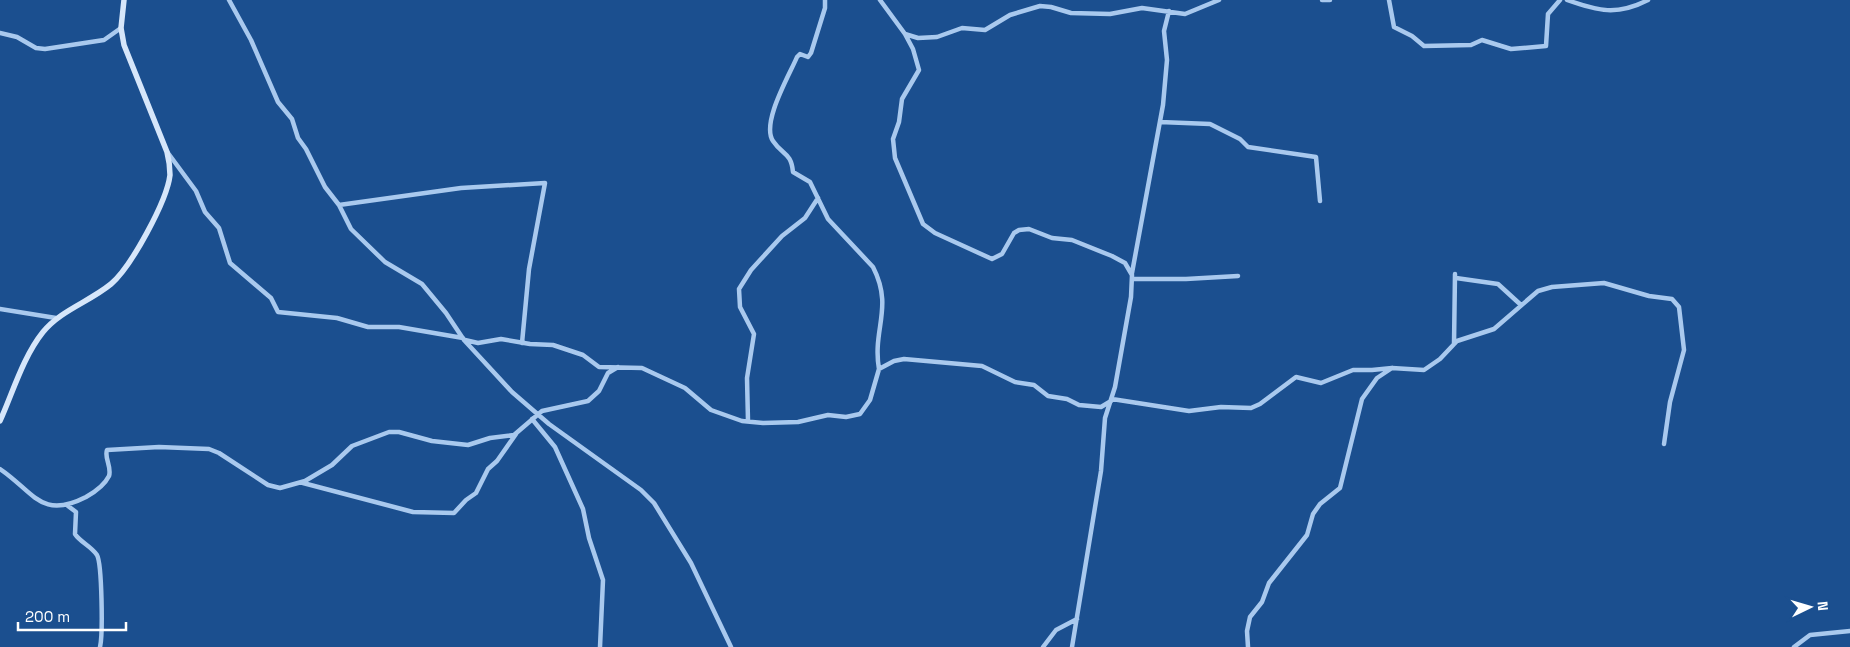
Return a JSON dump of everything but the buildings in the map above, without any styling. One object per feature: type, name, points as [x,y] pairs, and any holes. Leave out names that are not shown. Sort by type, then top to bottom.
[{"type":"street","points":[[0,421],[36,342],[56,318],[102,291],[126,269],[160,204],[168,184],[170,167],[167,152],[124,45],[121,28],[124,0]]},
{"type":"street","points":[[229,0],[251,40],[278,102],[291,116],[298,138],[306,149],[325,187],[356,234],[385,262],[422,284],[446,312],[463,339],[512,392],[537,414],[635,485],[654,503],[696,573],[731,647]]},
{"type":"street","points":[[167,152],[196,191],[205,212],[219,228],[230,263],[271,298],[278,312],[337,318],[368,327],[399,327],[475,343],[497,339],[560,346],[583,355],[596,366],[642,368],[685,388],[716,412],[748,422],[798,422],[828,415],[846,417],[860,414],[870,400],[879,369],[876,346],[883,312],[882,286],[873,267],[828,219],[810,182],[793,172],[790,157],[774,142],[769,127],[796,57],[800,54],[808,57],[811,53],[825,8],[825,0]]},
{"type":"street","points":[[880,0],[905,34],[913,49],[919,70],[904,93],[892,148],[914,208],[923,224],[935,232],[992,259],[1002,254],[1014,233],[1019,230],[1029,229],[1052,238],[1072,240],[1125,263],[1132,278]]},
{"type":"street","points":[[905,34],[913,37],[930,38],[962,28],[985,30],[1010,15],[1040,6],[1079,13],[1110,14],[1142,8],[1188,14],[1219,0]]},
{"type":"street","points":[[1322,0],[1330,0]]},
{"type":"street","points":[[1389,0],[1394,27],[1412,36],[1424,46],[1471,44],[1482,40],[1516,49],[1546,46],[1548,14],[1560,0]]},
{"type":"street","points":[[1567,0],[1602,11],[1629,7],[1648,0]]},
{"type":"street","points":[[1072,647],[1101,470],[1104,425],[1112,400],[1160,122],[1167,60],[1164,31],[1169,11]]},
{"type":"street","points":[[0,33],[17,37],[36,48],[45,49],[104,40],[121,28]]},
{"type":"street","points":[[1160,122],[1207,123],[1240,139],[1248,147],[1316,156],[1320,201]]},
{"type":"street","points":[[338,205],[461,188],[545,183],[529,269],[522,342]]},
{"type":"street","points":[[748,422],[748,378],[754,334],[740,307],[739,289],[751,270],[782,236],[805,218],[818,198]]},
{"type":"street","points":[[1132,278],[1186,280],[1238,276]]},
{"type":"street","points":[[1454,344],[1455,276],[1498,284],[1521,305]]},
{"type":"street","points":[[879,369],[900,359],[974,364],[996,371],[1015,382],[1034,385],[1048,396],[1066,399],[1078,405],[1101,407],[1112,400],[1189,411],[1221,407],[1251,408],[1263,402],[1296,377],[1321,383],[1348,370],[1427,369],[1454,344],[1494,329],[1542,289],[1595,282],[1622,286],[1639,293],[1675,301],[1679,307],[1684,350],[1669,405],[1664,444]]},
{"type":"street","points":[[0,309],[56,318]]},
{"type":"street","points":[[302,482],[413,512],[454,513],[466,500],[476,493],[488,469],[497,461],[517,433],[537,414],[546,409],[588,401],[599,391],[608,373],[618,368]]},
{"type":"street","points":[[1248,647],[1247,631],[1250,618],[1262,602],[1269,583],[1307,535],[1313,514],[1320,504],[1329,494],[1340,488],[1362,399],[1377,378],[1392,368]]},
{"type":"street","points":[[532,419],[555,447],[583,510],[589,538],[603,580],[600,647]]},
{"type":"street","points":[[0,469],[38,500],[54,506],[68,506],[97,491],[106,481],[110,471],[106,451],[109,449],[159,447],[209,449],[273,487],[302,482],[332,465],[358,442],[389,432],[400,432],[432,441],[468,445],[490,438],[517,433]]},
{"type":"street","points":[[68,506],[76,512],[75,534],[92,549],[99,560],[100,647]]},
{"type":"street","points":[[1043,647],[1056,630],[1077,619]]},
{"type":"street","points":[[1794,647],[1810,635],[1850,631]]}]
